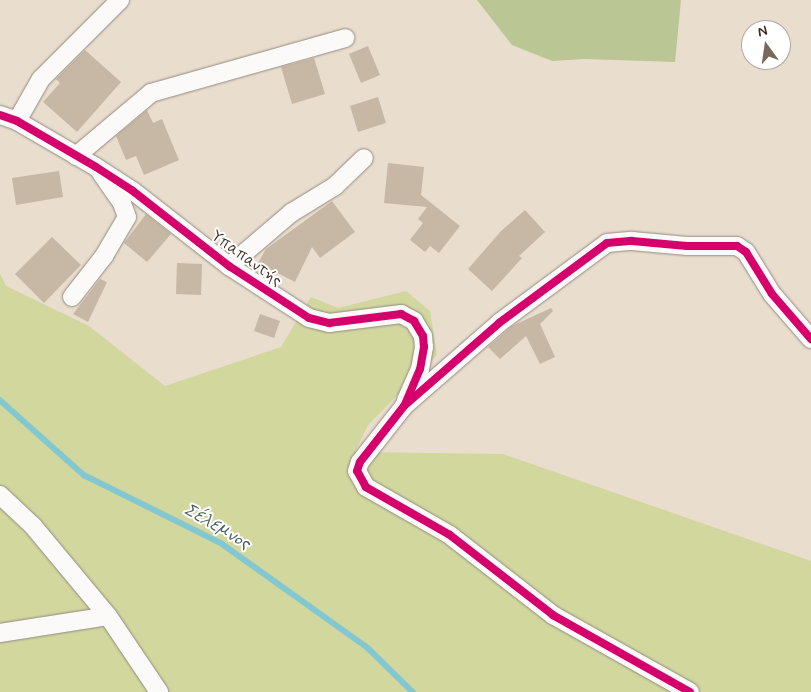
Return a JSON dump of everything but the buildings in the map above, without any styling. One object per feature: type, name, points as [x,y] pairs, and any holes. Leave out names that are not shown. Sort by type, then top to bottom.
[{"type":"street","points":[[17,121],[41,79],[120,0]]},
{"type":"street","points":[[76,156],[150,94],[345,38]]},
{"type":"street","name":"Υπαπαντής","points":[[0,115],[17,121],[96,167],[133,191],[265,292],[318,321],[344,322],[394,314],[407,316],[414,320],[423,336],[423,358],[404,406]]},
{"type":"street","points":[[229,266],[290,213],[335,186],[364,158]]},
{"type":"street","points":[[72,297],[104,256],[127,217],[122,203],[96,167]]},
{"type":"street","points":[[690,692],[553,615],[450,535],[366,486],[357,471],[360,462],[404,406],[499,323],[603,245],[614,241],[687,246],[738,246],[746,252],[772,294],[811,338]]},
{"type":"street","points":[[0,495],[33,526],[108,616],[159,692]]},
{"type":"street","points":[[0,633],[108,616]]},
{"type":"green space","points":[[477,0],[681,0],[675,62],[585,59],[552,61],[512,45]]},
{"type":"green space","points":[[0,274],[6,286],[89,326],[165,386],[281,347],[311,297],[338,308],[406,291],[430,311],[437,355],[368,425],[355,452],[503,454],[811,561],[811,692],[0,692]]},
{"type":"waterway","name":"Σέλεμνος","points":[[0,400],[84,475],[221,543],[368,648],[413,692]]},
{"type":"cycle path","points":[[0,115],[17,121],[133,191],[229,266],[309,318],[329,323],[401,314],[414,321],[423,336],[424,347],[420,369],[405,404]]},
{"type":"cycle path","points":[[690,692],[553,615],[450,535],[366,487],[357,471],[360,462],[404,406],[499,323],[607,243],[632,241],[687,246],[737,246],[746,252],[772,294],[811,339]]}]
